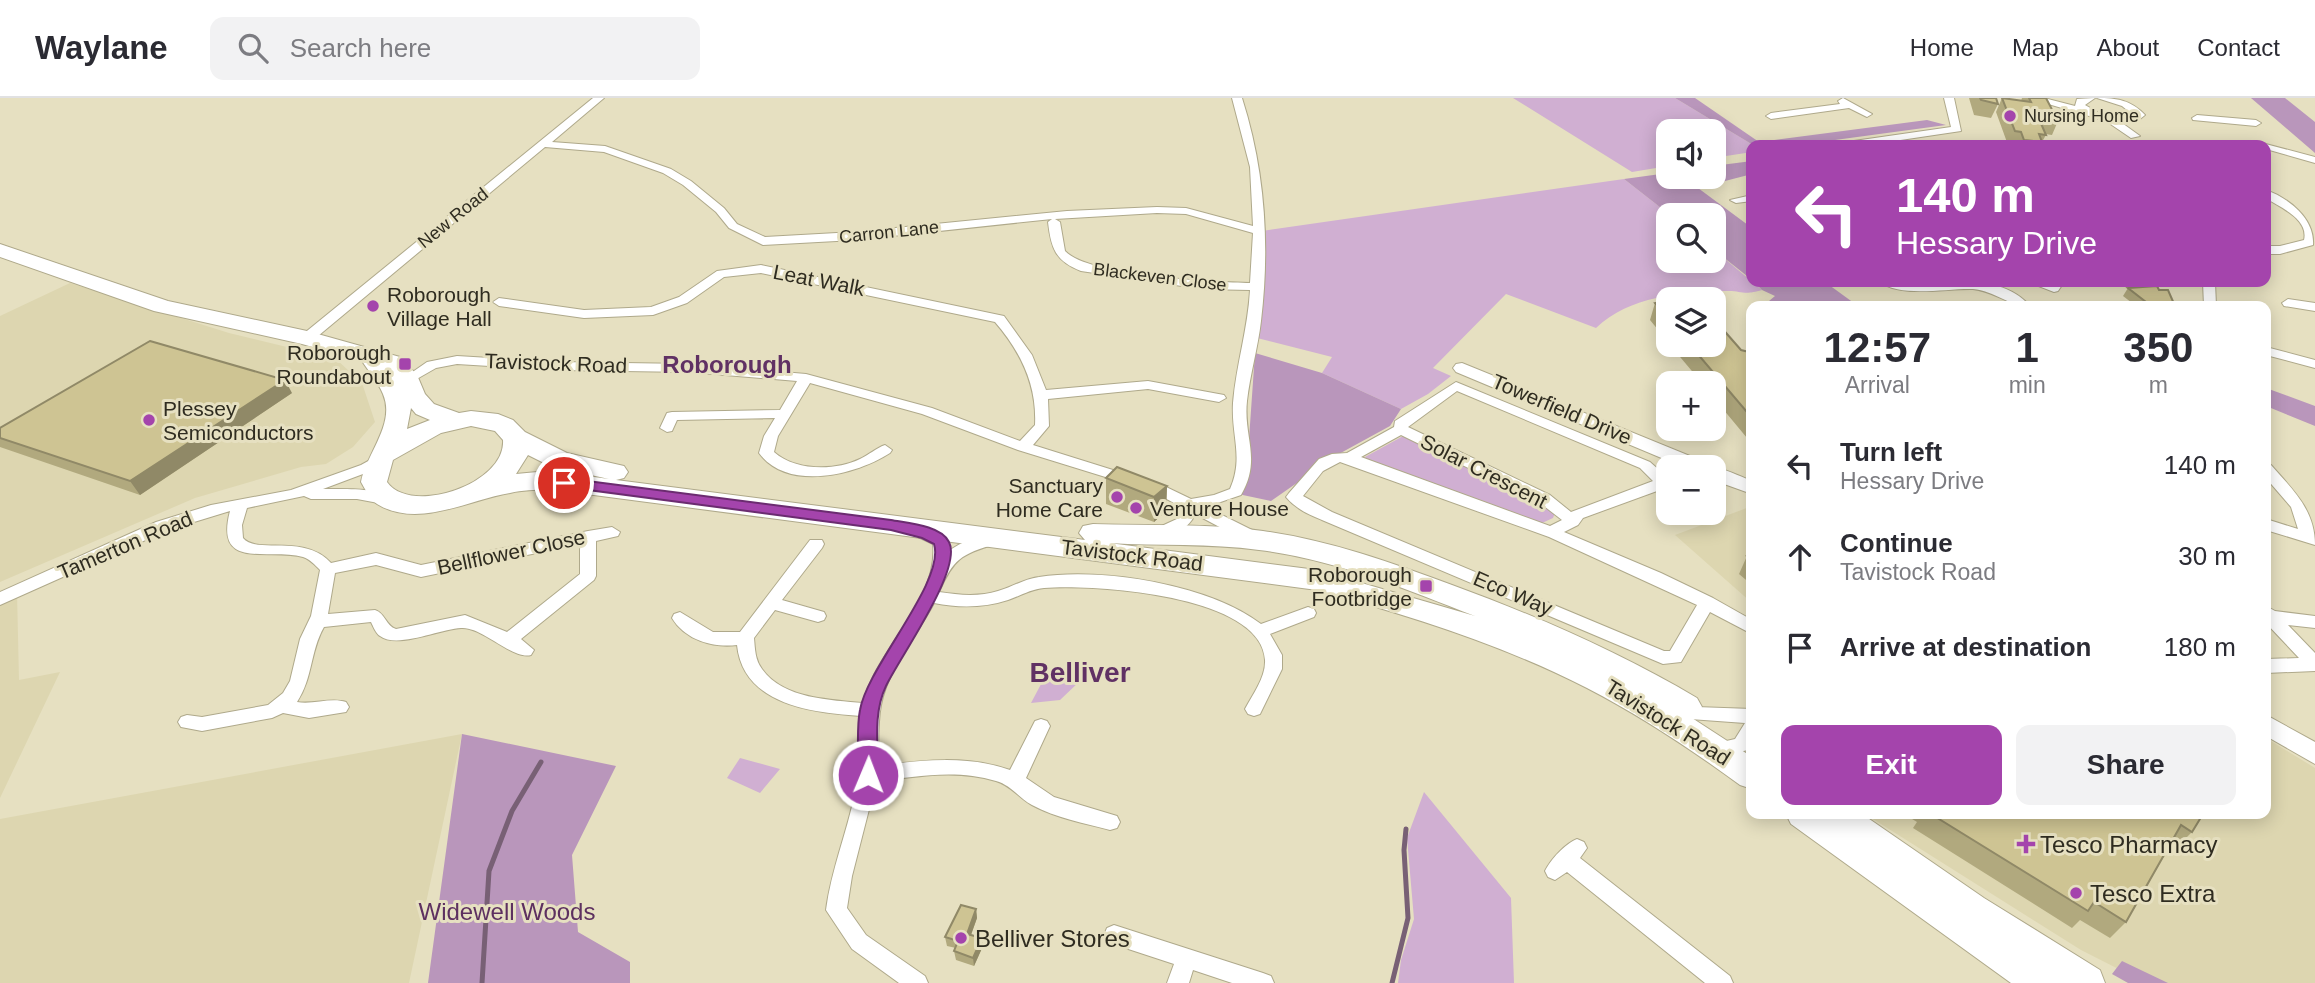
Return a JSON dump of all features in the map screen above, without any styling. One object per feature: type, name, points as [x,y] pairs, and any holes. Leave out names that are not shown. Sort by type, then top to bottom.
[{"type":"highway","name":"Tavistock Road","points":[[0,250],[162,306],[357,350],[392,362],[408,380],[413,396],[425,409],[457,421]]},
{"type":"highway","points":[[372,357],[397,398],[395,431],[374,471],[373,482],[384,497],[392,500]]},
{"type":"highway","name":"Tavistock Road","points":[[383,456],[416,433],[457,421],[471,420],[499,424],[516,438],[559,460],[633,475],[1036,527],[1265,541],[1359,562],[1551,634],[1606,660],[1744,745]]},
{"type":"highway","name":"Tavistock Road","points":[[472,493],[498,477],[510,465],[516,456],[516,438]]},
{"type":"highway","name":"Tavistock Road","points":[[392,500],[428,504],[511,483],[548,481],[1317,580],[1438,612],[1513,640],[1600,680],[1650,708],[1744,745]]},
{"type":"highway","points":[[1810,819],[2042,983]]},
{"type":"highway","points":[[1843,819],[1971,910],[2086,983]]},
{"type":"street","name":"New Road","points":[[307,338],[599,98]]},
{"type":"street","points":[[1192,504],[1217,500],[1236,492],[1245,471],[1240,404],[1251,344],[1259,229],[1255,167],[1237,98]]},
{"type":"street","points":[[1838,98],[1867,114]]},
{"type":"street","points":[[1881,140],[1957,129],[1949,98]]},
{"type":"street","points":[[2036,98],[2108,119],[2132,121],[2139,109]]},
{"type":"street","points":[[2036,98],[2085,99]]},
{"type":"street","points":[[2102,98],[2139,109]]},
{"type":"street","points":[[2085,99],[2080,107],[2090,114]]},
{"type":"street","points":[[1771,116],[1852,106]]},
{"type":"street","points":[[2135,140],[2140,121],[2139,109]]},
{"type":"street","points":[[1790,114],[1800,122]]},
{"type":"street","points":[[2247,114],[2266,134],[2263,140]]},
{"type":"street","points":[[2197,118],[2256,123]]},
{"type":"street","points":[[2108,119],[2134,140]]},
{"type":"street","name":"Carron Lane","points":[[543,144],[605,149],[667,171],[687,183],[720,210],[733,226],[763,241],[856,236],[1043,215],[1157,210],[1186,211],[1259,229]]},
{"type":"street","points":[[2271,148],[2315,160]]},
{"type":"street","points":[[2271,196],[2309,218],[2311,234],[2309,242],[2271,250]]},
{"type":"street","points":[[1737,200],[1746,199]]},
{"type":"street","name":"Blackeven Close","points":[[1054,222],[1054,243],[1058,254],[1067,262],[1085,268],[1202,285],[1256,287]]},
{"type":"street","name":"Leat Walk","points":[[499,302],[584,314],[653,311],[683,300],[720,274],[761,269],[999,318],[1024,353],[1042,395],[1042,426],[1023,447]]},
{"type":"street","points":[[1998,287],[2018,301]]},
{"type":"street","points":[[2288,303],[2315,307]]},
{"type":"street","points":[[2271,352],[2315,364]]},
{"type":"street","name":"Tavistock Road","points":[[408,380],[432,365],[457,360],[557,366],[689,368],[806,379],[916,408],[1023,447],[1159,489],[1192,504],[1240,533],[1265,541]]},
{"type":"street","name":"Towerfield Drive","points":[[1462,368],[1670,455]]},
{"type":"street","points":[[806,379],[771,436],[766,453],[773,462],[792,468],[841,469],[862,464],[885,450]]},
{"type":"street","points":[[1042,395],[1148,385],[1219,398]]},
{"type":"street","name":"Solar Crescent","points":[[1573,521],[1545,499],[1401,429],[1401,425],[1456,386],[1645,465],[1656,474]]},
{"type":"street","points":[[671,416],[784,414]]},
{"type":"street","points":[[1344,457],[1401,429]]},
{"type":"street","name":"Tamerton Road","points":[[0,599],[162,526],[211,510],[294,494],[355,472],[383,456]]},
{"type":"street","points":[[1344,457],[1552,531],[1707,602],[1746,625]]},
{"type":"street","name":"Eco Way","points":[[1344,457],[1325,460],[1294,497],[1305,506],[1327,516],[1662,657],[1675,657],[1707,602]]},
{"type":"street","points":[[2271,473],[2292,496],[2305,517],[2311,540]]},
{"type":"street","name":"Towerfield Drive","points":[[1726,478],[1746,486]]},
{"type":"street","name":"Solar Crescent","points":[[1552,531],[1573,521],[1578,514],[1656,486]]},
{"type":"street","name":"Tamerton Road","points":[[294,494],[357,494],[392,500]]},
{"type":"street","points":[[187,722],[202,724],[272,711],[282,706],[293,697],[300,683],[308,639],[318,621],[328,569],[314,555],[304,551],[254,551],[242,546],[235,540],[233,530],[240,504]]},
{"type":"street","name":"Tavistock Road","points":[[1154,536],[1176,528],[1185,521],[1192,504]]},
{"type":"street","points":[[891,525],[927,533],[941,541],[944,549],[941,567],[928,596],[877,686],[869,710],[868,775],[839,882],[836,910],[859,942],[916,983]]},
{"type":"street","points":[[2271,526],[2311,540]]},
{"type":"street","name":"Bellflower Close","points":[[328,569],[376,559],[421,571],[612,532]]},
{"type":"street","points":[[509,640],[588,576],[587,536]]},
{"type":"street","points":[[941,567],[957,552],[975,543],[1028,541]]},
{"type":"street","points":[[680,618],[700,636],[712,640],[731,641],[745,637],[816,544]]},
{"type":"street","points":[[928,596],[979,602],[1038,582],[1132,586],[1194,595],[1225,608],[1260,631],[1273,655],[1273,672],[1254,709]]},
{"type":"street","points":[[770,603],[818,617]]},
{"type":"street","points":[[1260,631],[1308,613]]},
{"type":"street","points":[[2271,615],[2315,622]]},
{"type":"street","points":[[318,621],[375,616],[386,632],[396,635],[465,621],[525,650]]},
{"type":"street","points":[[2271,617],[2315,664]]},
{"type":"street","points":[[745,637],[748,661],[760,678],[779,693],[808,704],[869,710]]},
{"type":"street","points":[[2271,666],[2315,664]]},
{"type":"street","points":[[282,706],[309,711],[340,707]]},
{"type":"street","points":[[1015,780],[1041,726]]},
{"type":"street","points":[[2271,727],[2315,754]]},
{"type":"street","points":[[868,775],[948,768],[989,771],[1015,780],[1035,797],[1055,807],[1110,822]]},
{"type":"street","points":[[1566,859],[1722,983]]},
{"type":"street","points":[[1114,935],[1263,983]]},
{"type":"street","points":[[1178,983],[1187,959]]},
{"type":"shaded area","points":[[1513,98],[1675,98],[1710,119],[1656,119],[1656,168],[1632,172]]},
{"type":"shaded area","points":[[1726,129],[1746,141],[1746,153],[1726,156]]},
{"type":"shaded area","points":[[1624,179],[1656,204],[1656,273],[1726,273],[1726,260],[1746,277],[1746,287],[1758,287],[1762,290],[1750,293],[1726,291],[1726,287],[1656,287],[1656,298],[1624,309],[1596,328],[1506,294],[1433,368],[1451,376],[1428,394],[1401,409],[1322,373],[1332,357],[1257,338],[1262,231]]},
{"type":"shaded area","points":[[70,283],[229,333],[336,359],[362,383],[375,422],[353,447],[326,464],[301,467],[195,498],[0,582],[0,316]]},
{"type":"shaded area","points":[[1405,435],[1550,507],[1555,513],[1553,518],[1542,523],[1366,459],[1365,457]]},
{"type":"shaded area","points":[[1746,508],[1746,598],[1675,535],[1702,525],[1726,525],[1726,516]]},
{"type":"shaded area","points":[[17,592],[19,680],[60,672],[0,798],[0,599]]},
{"type":"shaded area","points":[[1048,671],[1080,681],[1060,700],[1031,703]]},
{"type":"shaded area","points":[[462,734],[409,983],[0,983],[0,819]]},
{"type":"shaded area","points":[[2271,741],[2315,768],[2315,983],[2146,983],[2081,950],[1873,819],[2271,819]]},
{"type":"shaded area","points":[[740,758],[780,769],[760,793],[727,778]]},
{"type":"shaded area","points":[[1424,792],[1511,898],[1514,983],[1398,983],[1401,960],[1414,919],[1407,838]]},
{"type":"green space","points":[[1675,98],[1695,98],[1726,119],[1710,119]]},
{"type":"green space","points":[[2251,98],[2285,98],[2315,122],[2315,153]]},
{"type":"green space","points":[[1726,119],[1756,140],[1746,140],[1726,129]]},
{"type":"green space","points":[[1927,120],[1946,125],[1835,140],[1774,140]]},
{"type":"green space","points":[[1746,162],[1746,176],[1726,181],[1726,164]]},
{"type":"green space","points":[[1656,175],[1656,189],[1699,189],[1718,203],[1656,204],[1624,179]]},
{"type":"green space","points":[[1726,209],[1746,224],[1746,275],[1726,259]]},
{"type":"green space","points":[[1759,287],[1832,287],[1851,301],[1769,301],[1775,296]]},
{"type":"green space","points":[[1255,353],[1322,373],[1401,409],[1390,426],[1337,455],[1271,501],[1238,494],[1246,482]]},
{"type":"green space","points":[[2271,390],[2315,406],[2315,426],[2271,408]]},
{"type":"green space","name":"Widewell Woods","points":[[462,734],[616,766],[572,855],[578,932],[630,962],[630,983],[428,983]]},
{"type":"green space","points":[[2122,961],[2168,983],[2128,983],[2112,974]]},
{"type":"building","points":[[1980,98],[1996,98],[1998,104],[1981,100]]},
{"type":"building","points":[[2002,98],[2031,102],[2029,98],[2046,98],[2058,121],[2039,119],[2046,135],[2039,134],[2041,140],[2024,140],[2021,132],[2015,131]]},
{"type":"building","points":[[2158,287],[2159,290],[2168,290],[2173,301],[2145,301],[2128,288]]},
{"type":"building","points":[[1726,333],[1741,350],[1746,351],[1746,411],[1726,387],[1726,371],[1712,371],[1700,357],[1726,357]]},
{"type":"building","name":"Plessey Semiconductors","points":[[150,341],[285,380],[130,481],[0,438],[0,428]]},
{"type":"building","points":[[1117,467],[1167,486],[1154,497],[1106,478]]},
{"type":"building","name":"Tesco Extra","points":[[1939,819],[2200,819],[2192,832],[2181,825],[2126,922],[2094,902],[2088,911]]},
{"type":"building","name":"Belliver Stores","points":[[961,905],[976,909],[967,934],[982,938],[973,958],[954,951],[958,941],[945,937]]},
{"type":"waterway","points":[[482,983],[489,871],[512,811],[541,762]]},
{"type":"waterway","points":[[1392,983],[1408,918],[1404,850],[1406,829]]},
{"type":"place","name":"Nursing Home","points":[[2010,116]]},
{"type":"place","name":"Roborough Village Hall","points":[[373,306]]},
{"type":"place","name":"Roborough Roundabout","points":[[405,364]]},
{"type":"place","name":"Plessey Semiconductors","points":[[149,420]]},
{"type":"place","name":"Sanctuary Home Care","points":[[1117,497]]},
{"type":"place","name":"Venture House","points":[[1136,508]]},
{"type":"place","name":"Roborough Footbridge","points":[[1426,586]]},
{"type":"place","name":"Tesco Pharmacy","points":[[2026,844]]},
{"type":"place","name":"Tesco Extra","points":[[2076,893]]},
{"type":"place","name":"Belliver Stores","points":[[961,938]]},
{"type":"district","name":"Roborough","points":[[727,364]]},
{"type":"district","name":"Belliver","points":[[1080,672]]},
{"type":"route","points":[[564,483],[891,525],[927,533],[941,541],[944,549],[941,567],[928,596],[877,686],[869,710],[868,775]]}]
